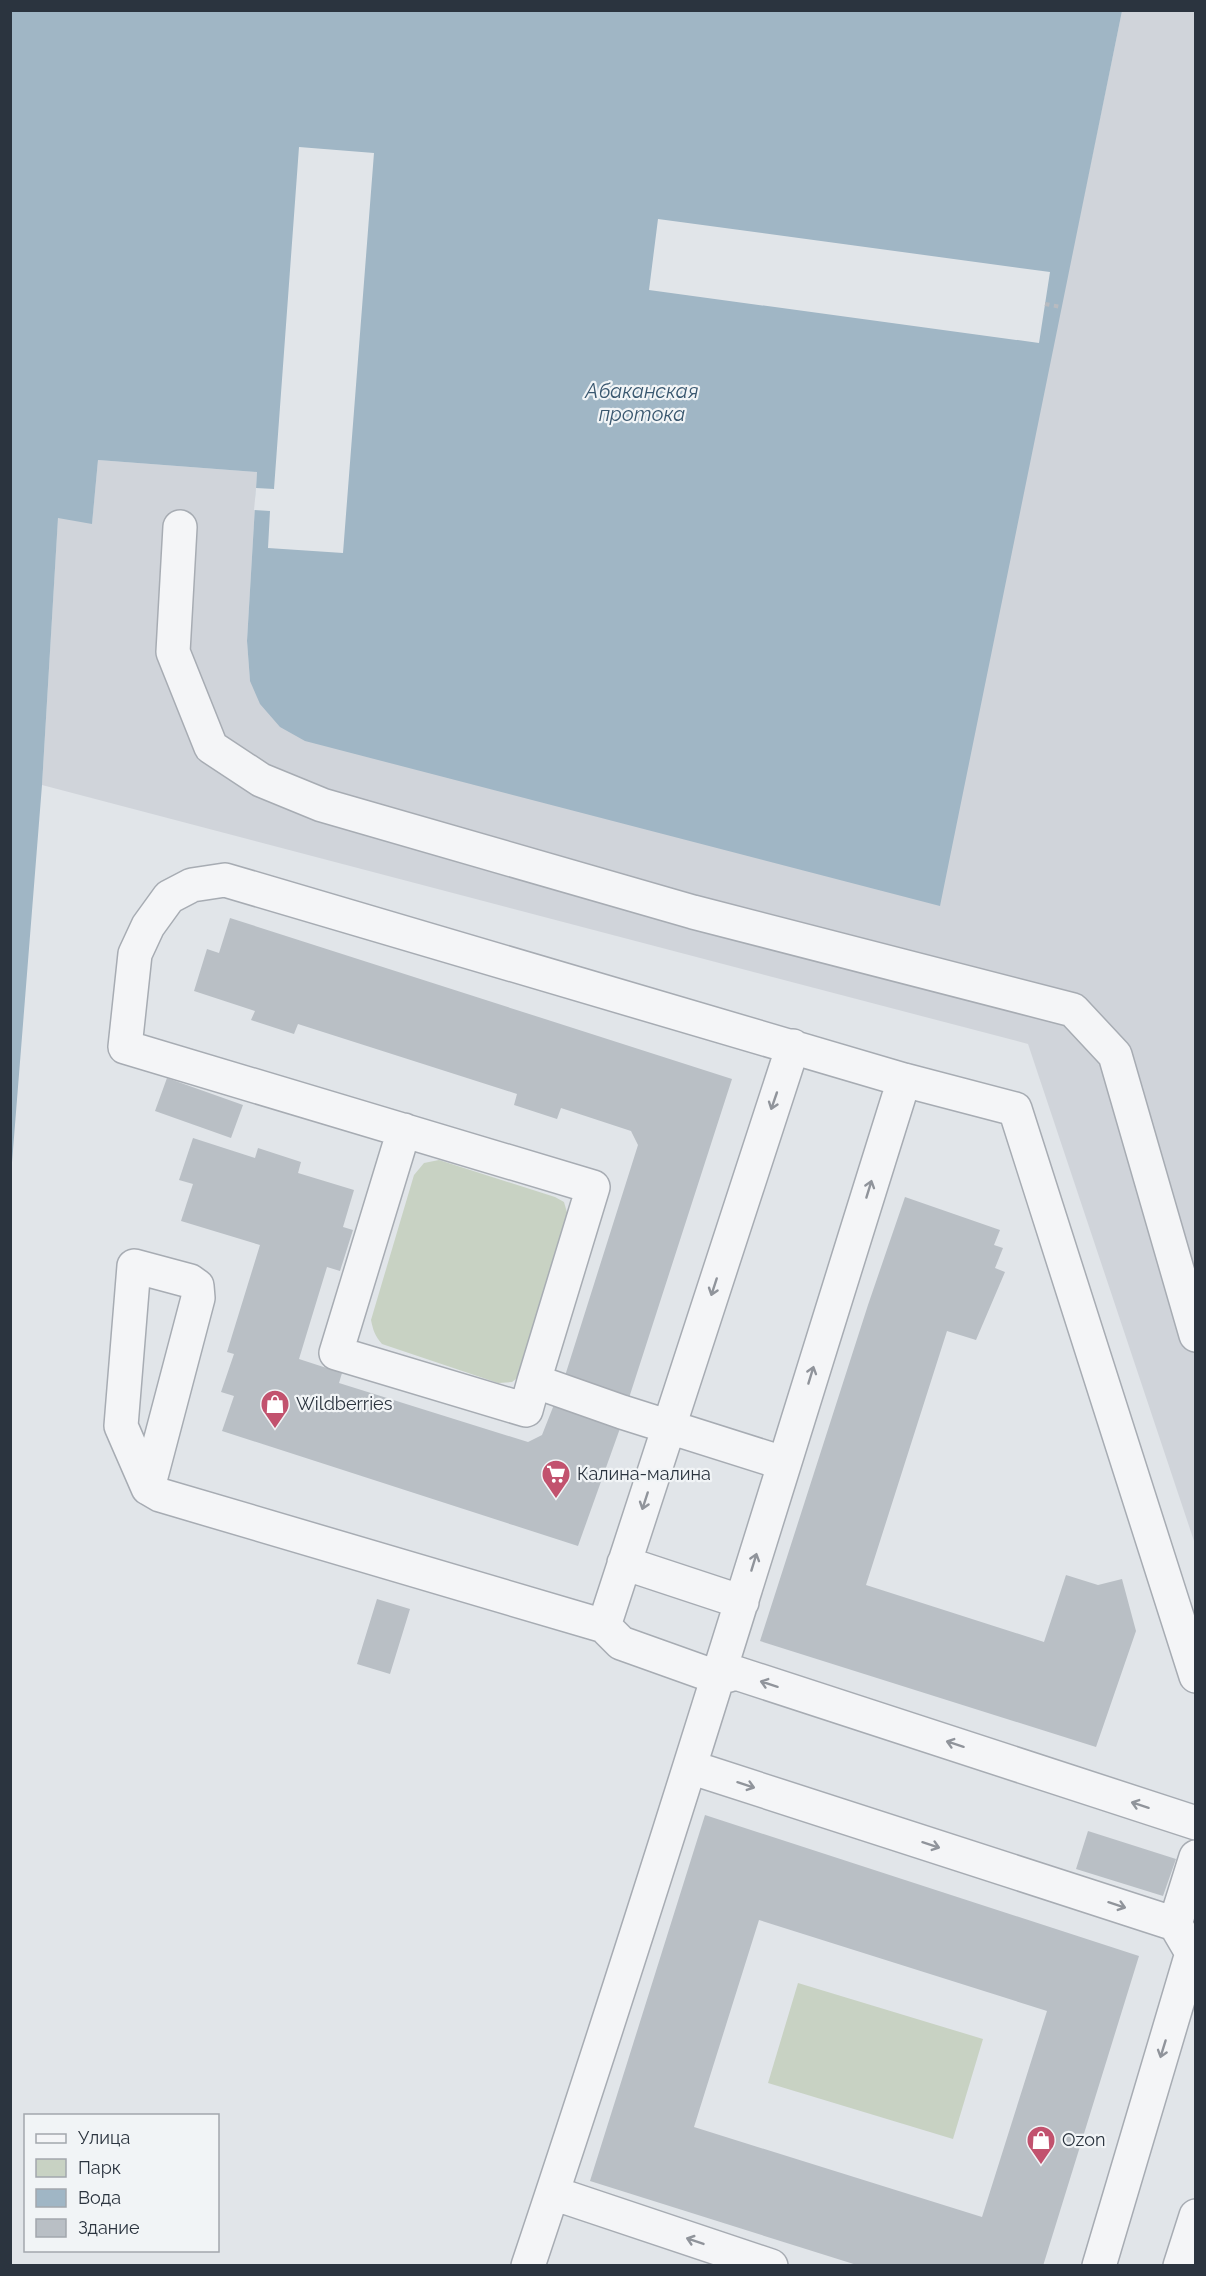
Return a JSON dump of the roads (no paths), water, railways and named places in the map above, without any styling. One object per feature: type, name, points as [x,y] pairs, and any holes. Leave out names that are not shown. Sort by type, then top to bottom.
[{"type":"lane","points":[[180,527],[173,652],[211,747],[261,780],[322,805],[693,912],[1073,1010],[1115,1055],[1196,1335]]},
{"type":"lane","points":[[404,1130],[336,1353],[526,1410],[593,1187],[404,1130],[125,1047],[135,954],[148,926],[169,897],[192,885],[225,879],[904,1080],[1015,1109],[1196,1676]]},
{"type":"lane","points":[[604,1626],[793,1046]]},
{"type":"lane","points":[[528,2265],[719,1678],[783,1463],[904,1080]]},
{"type":"lane","points":[[148,1488],[198,1298],[197,1286],[190,1281],[134,1266],[121,1426],[148,1488],[160,1495],[604,1626],[621,1643],[719,1678],[736,1673],[1196,1823]]},
{"type":"lane","points":[[534,1381],[622,1412],[669,1425],[783,1463]]},
{"type":"lane","points":[[624,1563],[742,1602]]},
{"type":"lane","points":[[690,1767],[1175,1924],[1192,1953],[1099,2265]]},
{"type":"lane","points":[[1175,1924],[1196,1857]]},
{"type":"lane","points":[[553,2193],[734,2260],[771,2265]]},
{"type":"lane","points":[[1180,2265],[1196,2216]]},
{"type":"water","name":"Абаканская протока","points":[[11,11],[1122,11],[940,906],[305,741],[280,727],[260,704],[250,681],[247,641],[257,472],[98,460],[92,524],[58,518],[42,785],[11,1175]]},
{"type":"place","name":"Wildberries","points":[[275,1430]]},
{"type":"place","name":"Калина-малина","points":[[556,1500]]},
{"type":"place","name":"Ozon","points":[[1041,2166]]}]
